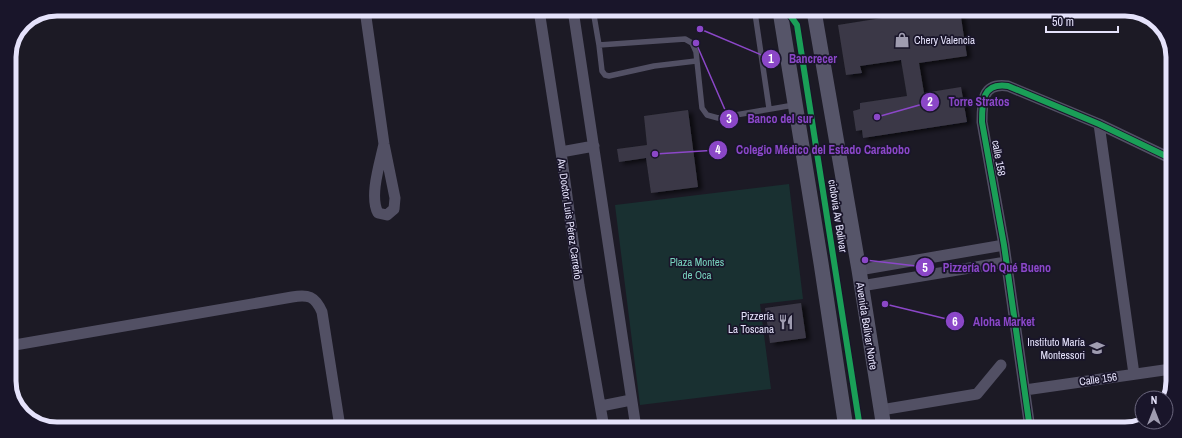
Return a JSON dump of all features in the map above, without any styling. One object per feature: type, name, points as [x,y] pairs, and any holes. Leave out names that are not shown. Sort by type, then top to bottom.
[{"type":"main road","points":[[781,16],[845,422]]},
{"type":"main road","name":"Avenida Bolívar Norte","points":[[816,16],[859,270],[883,422]]},
{"type":"street","points":[[366,16],[384,144],[395,198],[394,209],[387,215],[378,213],[374,207],[374,195],[384,144]]},
{"type":"street","name":"Av. Doctor Luis Pérez Carreño","points":[[540,16],[561,152],[579,285],[603,422]]},
{"type":"street","points":[[574,16],[635,422]]},
{"type":"street","name":"calle 158","points":[[1029,422],[1004,245],[982,122],[984,96],[987,91],[998,85],[1008,86],[1099,124],[1166,156]]},
{"type":"street","points":[[1099,124],[1134,374]]},
{"type":"street","points":[[561,152],[594,146]]},
{"type":"street","points":[[859,270],[1004,245]]},
{"type":"street","points":[[861,286],[1006,262]]},
{"type":"street","points":[[16,345],[301,295],[311,297],[318,303],[322,312],[339,422]]},
{"type":"street","points":[[881,410],[977,394],[1001,365]]},
{"type":"street","name":"Calle 156","points":[[1025,390],[1166,370]]},
{"type":"street","points":[[601,406],[631,400]]},
{"type":"lane","points":[[594,16],[602,71],[605,75],[609,76],[654,66],[696,62]]},
{"type":"lane","points":[[755,16],[769,108]]},
{"type":"lane","points":[[599,45],[685,39],[692,43],[696,52],[702,108],[707,115],[718,118],[769,108],[796,105]]},
{"type":"green space","name":"Plaza Montes de Oca","points":[[789,184],[803,299],[760,304],[771,389],[640,405],[615,205]]},
{"type":"building","name":"Chery Valencia","points":[[895,16],[961,16],[967,56],[919,63],[924,93],[961,87],[967,122],[863,138],[862,130],[856,131],[853,111],[860,109],[860,103],[907,96],[901,60],[860,66],[862,73],[846,75],[838,25]]},
{"type":"building","points":[[688,110],[698,187],[651,193],[646,158],[619,162],[617,149],[647,145],[644,116]]},
{"type":"building","points":[[801,303],[806,338],[770,343],[765,308]]},
{"type":"cycle path","name":"ciclovia Av Bolivar","points":[[791,16],[797,25],[859,422]]},
{"type":"cycle path","points":[[1029,422],[1004,245],[982,122],[982,107],[985,95],[988,90],[993,87],[1008,86],[1099,124],[1166,156]]},
{"type":"place","name":"Bancrecer","points":[[700,29]]},
{"type":"place","name":"Chery Valencia","points":[[902,40]]},
{"type":"place","name":"Banco del sur","points":[[696,43]]},
{"type":"place","name":"Torre Stratos","points":[[877,117]]},
{"type":"place","name":"Colegio Médico del Estado Carabobo","points":[[655,154]]},
{"type":"place","name":"Pizzería Oh Qué Bueno","points":[[865,260]]},
{"type":"place","name":"Aloha Market","points":[[885,304]]},
{"type":"place","name":"Pizzería La Toscana","points":[[786,322]]},
{"type":"place","name":"Instituto María Montessori","points":[[1097,348]]}]
